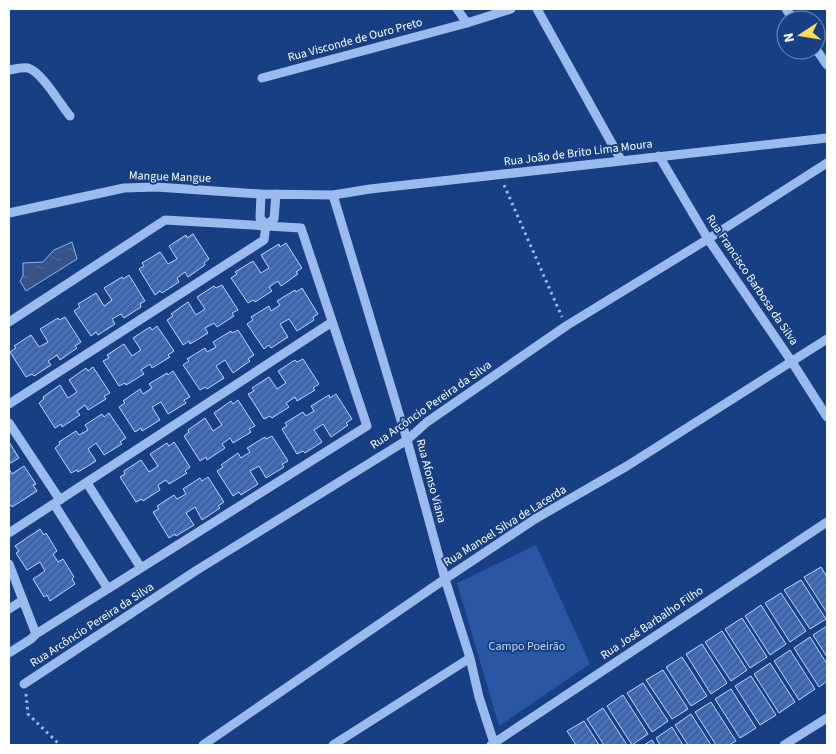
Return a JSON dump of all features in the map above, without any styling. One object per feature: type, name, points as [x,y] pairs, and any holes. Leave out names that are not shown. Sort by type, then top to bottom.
[{"type":"street","points":[[458,9],[467,23]]},
{"type":"street","name":"Rua Visconde de Ouro Preto","points":[[262,78],[467,23],[511,9]]},
{"type":"street","points":[[537,9],[620,160]]},
{"type":"street","points":[[9,70],[30,68],[39,74],[70,116]]},
{"type":"street","name":"Rua João de Brito Lima Moura","points":[[333,195],[620,160],[827,138]]},
{"type":"street","name":"Rua Francisco Barbosa da Silva","points":[[659,156],[708,239],[827,417]]},
{"type":"street","name":"Rua Arcôncio Pereira da Silva","points":[[24,684],[197,570],[407,440],[427,422],[566,326],[708,239],[827,162]]},
{"type":"street","name":"Mangue Mangue","points":[[9,213],[124,188],[156,187],[261,194],[333,195]]},
{"type":"street","points":[[9,404],[264,240],[266,225],[260,218],[261,194]]},
{"type":"street","points":[[266,225],[274,220],[276,194]]},
{"type":"street","name":"Rua Afonso Viana","points":[[333,195],[407,440],[445,579],[470,658],[479,697],[494,745]]},
{"type":"street","points":[[9,322],[165,220],[301,228],[366,426],[36,634],[9,653]]},
{"type":"street","points":[[9,533],[332,322]]},
{"type":"street","name":"Rua Manoel Silva de Lacerda","points":[[204,745],[535,519],[627,466],[827,339]]},
{"type":"street","points":[[9,423],[108,589]]},
{"type":"street","points":[[87,482],[141,568]]},
{"type":"street","name":"Rua José Barbalho Filho","points":[[494,745],[827,522]]},
{"type":"street","points":[[9,565],[36,634]]},
{"type":"street","points":[[9,609],[23,600]]},
{"type":"street","points":[[333,745],[470,658]]},
{"type":"street","points":[[784,745],[827,718]]},
{"type":"path","points":[[500,175],[566,326]]},
{"type":"path","points":[[24,684],[28,714],[60,745]]},
{"type":"green space","name":"Campo Poeirão","points":[[536,545],[590,664],[499,726],[457,583]]},
{"type":"water","points":[[72,242],[77,259],[26,291],[20,281],[23,276],[23,263],[43,262],[54,250]]},
{"type":"building","points":[[193,234],[209,259],[204,263],[205,265],[188,277],[185,272],[177,278],[179,282],[162,293],[160,291],[155,295],[139,269],[144,266],[142,263],[160,252],[168,264],[177,259],[169,246],[186,235],[187,238]]},
{"type":"building","points":[[286,243],[302,268],[296,272],[298,274],[281,286],[278,281],[269,287],[272,291],[255,302],[253,300],[248,303],[231,278],[237,274],[235,272],[253,261],[261,273],[269,268],[261,255],[279,244],[280,247]]},
{"type":"building","points":[[129,275],[145,301],[140,304],[141,307],[124,318],[121,314],[112,319],[115,324],[98,335],[96,332],[91,336],[74,311],[80,307],[78,304],[96,293],[104,306],[112,300],[104,288]]},
{"type":"building","points":[[222,285],[238,310],[232,313],[234,316],[217,327],[214,323],[205,328],[208,333],[190,344],[189,341],[183,345],[167,320],[173,316],[171,314],[188,302],[196,315],[205,309],[197,297],[214,286],[216,288]]},
{"type":"building","points":[[302,288],[318,314],[313,317],[314,320],[297,331],[289,319],[280,324],[288,337],[271,348],[269,345],[264,349],[247,324],[253,320],[251,317],[269,306],[271,311],[280,305],[277,301]]},
{"type":"building","points":[[65,317],[81,342],[75,346],[77,348],[60,360],[57,355],[48,361],[51,365],[34,376],[32,374],[26,377],[10,352],[16,348],[14,346],[31,335],[39,347],[48,342],[40,329],[58,318],[59,320]]},
{"type":"building","points":[[157,326],[174,351],[168,355],[170,357],[152,368],[150,364],[141,370],[144,374],[126,385],[125,383],[119,386],[103,361],[109,358],[107,355],[124,344],[132,356],[141,350],[133,338],[150,327],[152,330]]},
{"type":"building","points":[[238,330],[254,355],[248,359],[250,361],[233,373],[225,360],[216,366],[224,378],[207,389],[205,387],[200,390],[183,365],[189,361],[187,359],[205,348],[207,352],[216,347],[213,342],[231,331],[232,333]]},
{"type":"building","points":[[303,359],[319,384],[313,388],[315,390],[297,401],[295,397],[286,403],[289,407],[272,418],[270,416],[264,419],[248,394],[254,391],[252,388],[269,377],[277,389],[286,383],[278,371],[295,360],[297,362]]},
{"type":"building","points":[[93,367],[110,393],[104,396],[106,399],[88,410],[85,405],[77,411],[80,415],[62,427],[61,424],[55,428],[39,403],[44,399],[43,397],[60,385],[68,398],[77,392],[69,380],[86,368],[88,371]]},
{"type":"building","points":[[173,371],[190,397],[184,400],[186,403],[168,414],[161,402],[152,407],[160,420],[142,431],[141,428],[135,432],[119,407],[125,403],[123,401],[140,389],[143,394],[152,388],[149,384]]},
{"type":"building","points":[[336,394],[352,419],[346,423],[348,425],[331,437],[323,424],[314,430],[322,442],[305,453],[303,451],[297,454],[282,429],[287,426],[285,423],[303,412],[306,416],[314,411],[311,406],[329,395],[330,398]]},
{"type":"building","points":[[238,400],[255,426],[249,429],[251,432],[233,443],[230,438],[222,444],[225,448],[207,460],[206,457],[200,461],[184,436],[189,432],[188,430],[205,418],[213,431],[222,425],[214,413],[231,401],[233,404]]},
{"type":"building","points":[[109,413],[126,438],[120,442],[122,444],[104,455],[96,443],[88,449],[96,461],[78,472],[77,470],[71,473],[55,448],[60,444],[59,442],[76,431],[79,435],[88,430],[85,425],[102,414],[104,417]]},
{"type":"building","points":[[272,436],[288,461],[282,464],[284,467],[266,478],[259,466],[250,471],[258,484],[241,495],[239,492],[233,496],[217,471],[223,467],[221,465],[238,453],[241,458],[250,452],[247,448],[265,437],[266,439]]},
{"type":"building","points":[[9,442],[19,458],[9,464]]},
{"type":"building","points":[[174,442],[190,467],[185,471],[187,473],[169,484],[166,480],[158,485],[160,490],[143,501],[142,499],[136,502],[120,477],[125,474],[124,471],[141,460],[149,472],[158,466],[150,454],[167,443],[169,446]]},
{"type":"building","points":[[24,466],[36,484],[33,485],[37,491],[12,507],[9,503],[9,469],[12,474]]},
{"type":"building","points":[[208,477],[224,502],[218,506],[220,508],[202,520],[195,507],[186,513],[194,525],[169,538],[153,512],[159,509],[157,506],[174,495],[177,499],[186,494],[183,489],[200,478],[202,481]]},
{"type":"building","points":[[40,529],[44,535],[46,533],[57,551],[53,554],[58,562],[63,559],[74,577],[72,579],[75,584],[50,601],[47,595],[44,597],[33,579],[45,571],[40,562],[27,570],[16,553],[19,551],[15,546]]},
{"type":"building","points":[[821,567],[827,577],[827,613],[804,577]]},
{"type":"building","points":[[801,580],[826,619],[810,629],[784,590]]},
{"type":"building","points":[[781,593],[806,631],[790,642],[765,603]]},
{"type":"building","points":[[761,605],[786,644],[770,655],[745,616]]},
{"type":"building","points":[[742,618],[767,657],[750,668],[725,629]]},
{"type":"building","points":[[827,626],[827,657],[813,635]]},
{"type":"building","points":[[722,631],[747,670],[731,681],[705,642]]},
{"type":"building","points":[[810,637],[827,664],[827,681],[819,687],[794,648]]},
{"type":"building","points":[[702,644],[727,683],[711,694],[686,654]]},
{"type":"building","points":[[790,650],[815,689],[799,700],[774,661]]},
{"type":"building","points":[[682,657],[707,696],[691,706],[666,667]]},
{"type":"building","points":[[770,663],[795,702],[779,713],[754,674]]},
{"type":"building","points":[[663,670],[688,709],[672,719],[646,680]]},
{"type":"building","points":[[751,676],[776,715],[760,725],[735,686]]},
{"type":"building","points":[[643,683],[668,721],[652,732],[627,693]]},
{"type":"building","points":[[731,689],[756,728],[740,738],[715,699]]},
{"type":"building","points":[[623,695],[648,734],[632,745],[607,706]]},
{"type":"building","points":[[711,702],[736,741],[729,745],[716,745],[695,712]]},
{"type":"building","points":[[603,708],[627,745],[604,745],[587,719]]},
{"type":"building","points":[[691,714],[711,745],[688,745],[675,725]]},
{"type":"building","points":[[584,721],[599,745],[576,745],[567,731]]},
{"type":"building","points":[[672,727],[683,745],[660,745],[656,738]]},
{"type":"building","points":[[652,740],[655,745],[644,745]]}]
